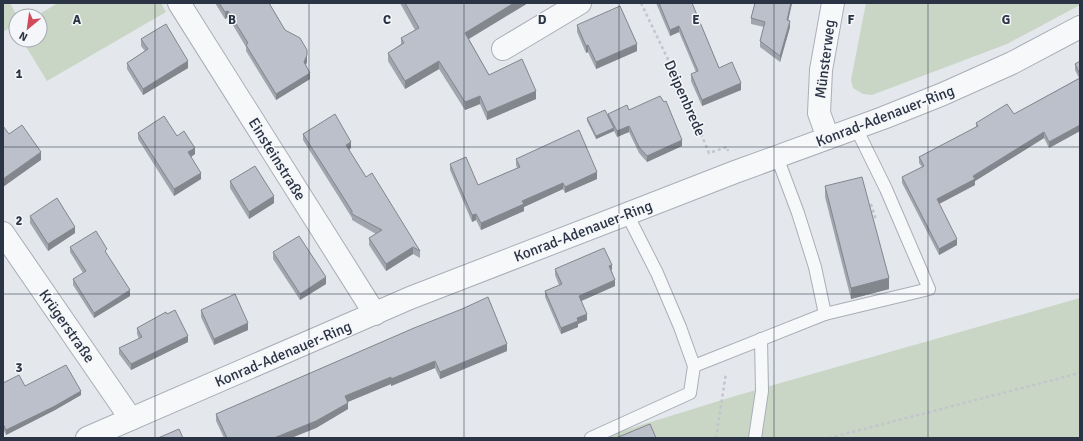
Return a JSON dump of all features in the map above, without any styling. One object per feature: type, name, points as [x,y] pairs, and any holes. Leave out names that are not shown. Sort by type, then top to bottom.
[{"type":"street","name":"Einsteinstraße","points":[[179,3],[375,314]]},
{"type":"street","points":[[503,48],[580,3]]},
{"type":"street","name":"Münsterweg","points":[[828,138],[820,113],[822,70],[832,3]]},
{"type":"street","name":"Konrad-Adenauer-Ring","points":[[86,438],[410,298],[735,172],[856,128],[943,94],[1012,64],[1080,28]]},
{"type":"street","name":"Krügerstraße","points":[[3,233],[131,419]]},
{"type":"lane","points":[[694,366],[825,314],[929,289],[886,189],[856,128]]},
{"type":"lane","points":[[777,157],[798,212],[814,267],[825,314]]},
{"type":"lane","points":[[591,438],[690,393],[694,366],[680,327],[660,280],[627,214]]},
{"type":"lane","points":[[755,438],[762,391],[761,339]]},
{"type":"path","name":"Deipenbrede","points":[[641,3],[686,97],[709,153],[727,147],[735,172]]},
{"type":"path","points":[[866,207],[872,206]]},
{"type":"path","points":[[716,438],[730,352]]},
{"type":"path","points":[[829,438],[1080,373]]},
{"type":"green space","points":[[3,3],[10,3],[13,8],[8,8],[8,29],[3,32]]},
{"type":"green space","points":[[58,3],[161,3],[166,12],[47,81],[27,48],[48,48],[48,9]]},
{"type":"green space","points":[[866,3],[1080,3],[1080,5],[1007,44],[872,95],[863,94],[853,88],[851,80]]},
{"type":"green space","points":[[1080,298],[1080,438],[599,438],[735,396]]},
{"type":"building","points":[[219,3],[269,3],[285,30],[300,38],[307,50],[307,55],[304,62],[310,73],[276,94],[246,45],[248,43],[228,11],[225,12]]},
{"type":"building","points":[[405,3],[514,3],[465,33],[489,75],[522,59],[536,91],[487,112],[480,96],[465,102],[439,61],[405,81],[388,53],[404,43],[401,38],[419,28]]},
{"type":"building","points":[[659,3],[692,3],[719,68],[732,62],[741,83],[702,100],[691,74],[698,71],[679,26],[670,30]]},
{"type":"building","points":[[755,3],[791,3],[787,20],[790,21],[780,56],[760,41],[765,22],[751,18]]},
{"type":"building","points":[[620,6],[637,44],[596,62],[588,45],[586,46],[577,25]]},
{"type":"building","points":[[166,24],[188,61],[143,89],[127,63],[148,49],[141,39]]},
{"type":"building","points":[[1080,61],[1080,74],[1075,64]]},
{"type":"building","points":[[1080,78],[1080,125],[1049,142],[1044,132],[973,176],[975,179],[937,199],[957,239],[939,249],[902,177],[924,166],[919,157],[978,126],[976,123],[1007,104],[1014,114]]},
{"type":"building","points":[[660,96],[664,102],[666,101],[682,140],[647,156],[639,147],[629,126],[617,131],[608,114],[627,105],[629,110]]},
{"type":"building","points":[[605,110],[614,128],[596,136],[587,118]]},
{"type":"building","points":[[335,114],[351,142],[346,145],[366,177],[372,173],[420,251],[413,247],[386,264],[369,238],[382,230],[352,214],[352,211],[303,134]]},
{"type":"building","points":[[164,116],[177,136],[184,131],[195,148],[188,152],[201,173],[174,189],[138,133]]},
{"type":"building","points":[[22,125],[41,152],[3,179],[3,126],[9,134]]},
{"type":"building","points":[[579,130],[597,172],[565,187],[563,183],[522,201],[524,204],[481,223],[476,214],[472,215],[450,164],[466,157],[478,185],[520,167],[516,159]]},
{"type":"building","points":[[255,166],[274,196],[249,212],[230,181]]},
{"type":"building","points":[[862,177],[889,278],[851,288],[825,186]]},
{"type":"building","points":[[57,198],[75,227],[48,244],[30,216]]},
{"type":"building","points":[[96,231],[107,249],[105,251],[130,290],[94,313],[73,279],[86,271],[70,247]]},
{"type":"building","points":[[299,236],[326,277],[300,294],[273,252]]},
{"type":"building","points":[[604,248],[612,265],[609,266],[615,280],[579,296],[587,314],[577,318],[578,321],[561,328],[545,291],[562,284],[555,269]]},
{"type":"building","points":[[235,294],[248,323],[214,339],[201,310]]},
{"type":"building","points":[[488,297],[507,344],[440,372],[435,361],[391,379],[391,377],[345,396],[348,403],[316,421],[274,438],[227,438],[216,414]]},
{"type":"building","points":[[175,310],[188,336],[131,364],[119,348],[142,337],[137,328],[166,312],[167,314]]},
{"type":"building","points":[[66,365],[81,391],[55,406],[6,430],[3,424],[3,383],[19,375],[25,386]]},
{"type":"building","points":[[650,424],[656,438],[616,438]]},
{"type":"building","points":[[179,429],[183,438],[158,438]]}]
